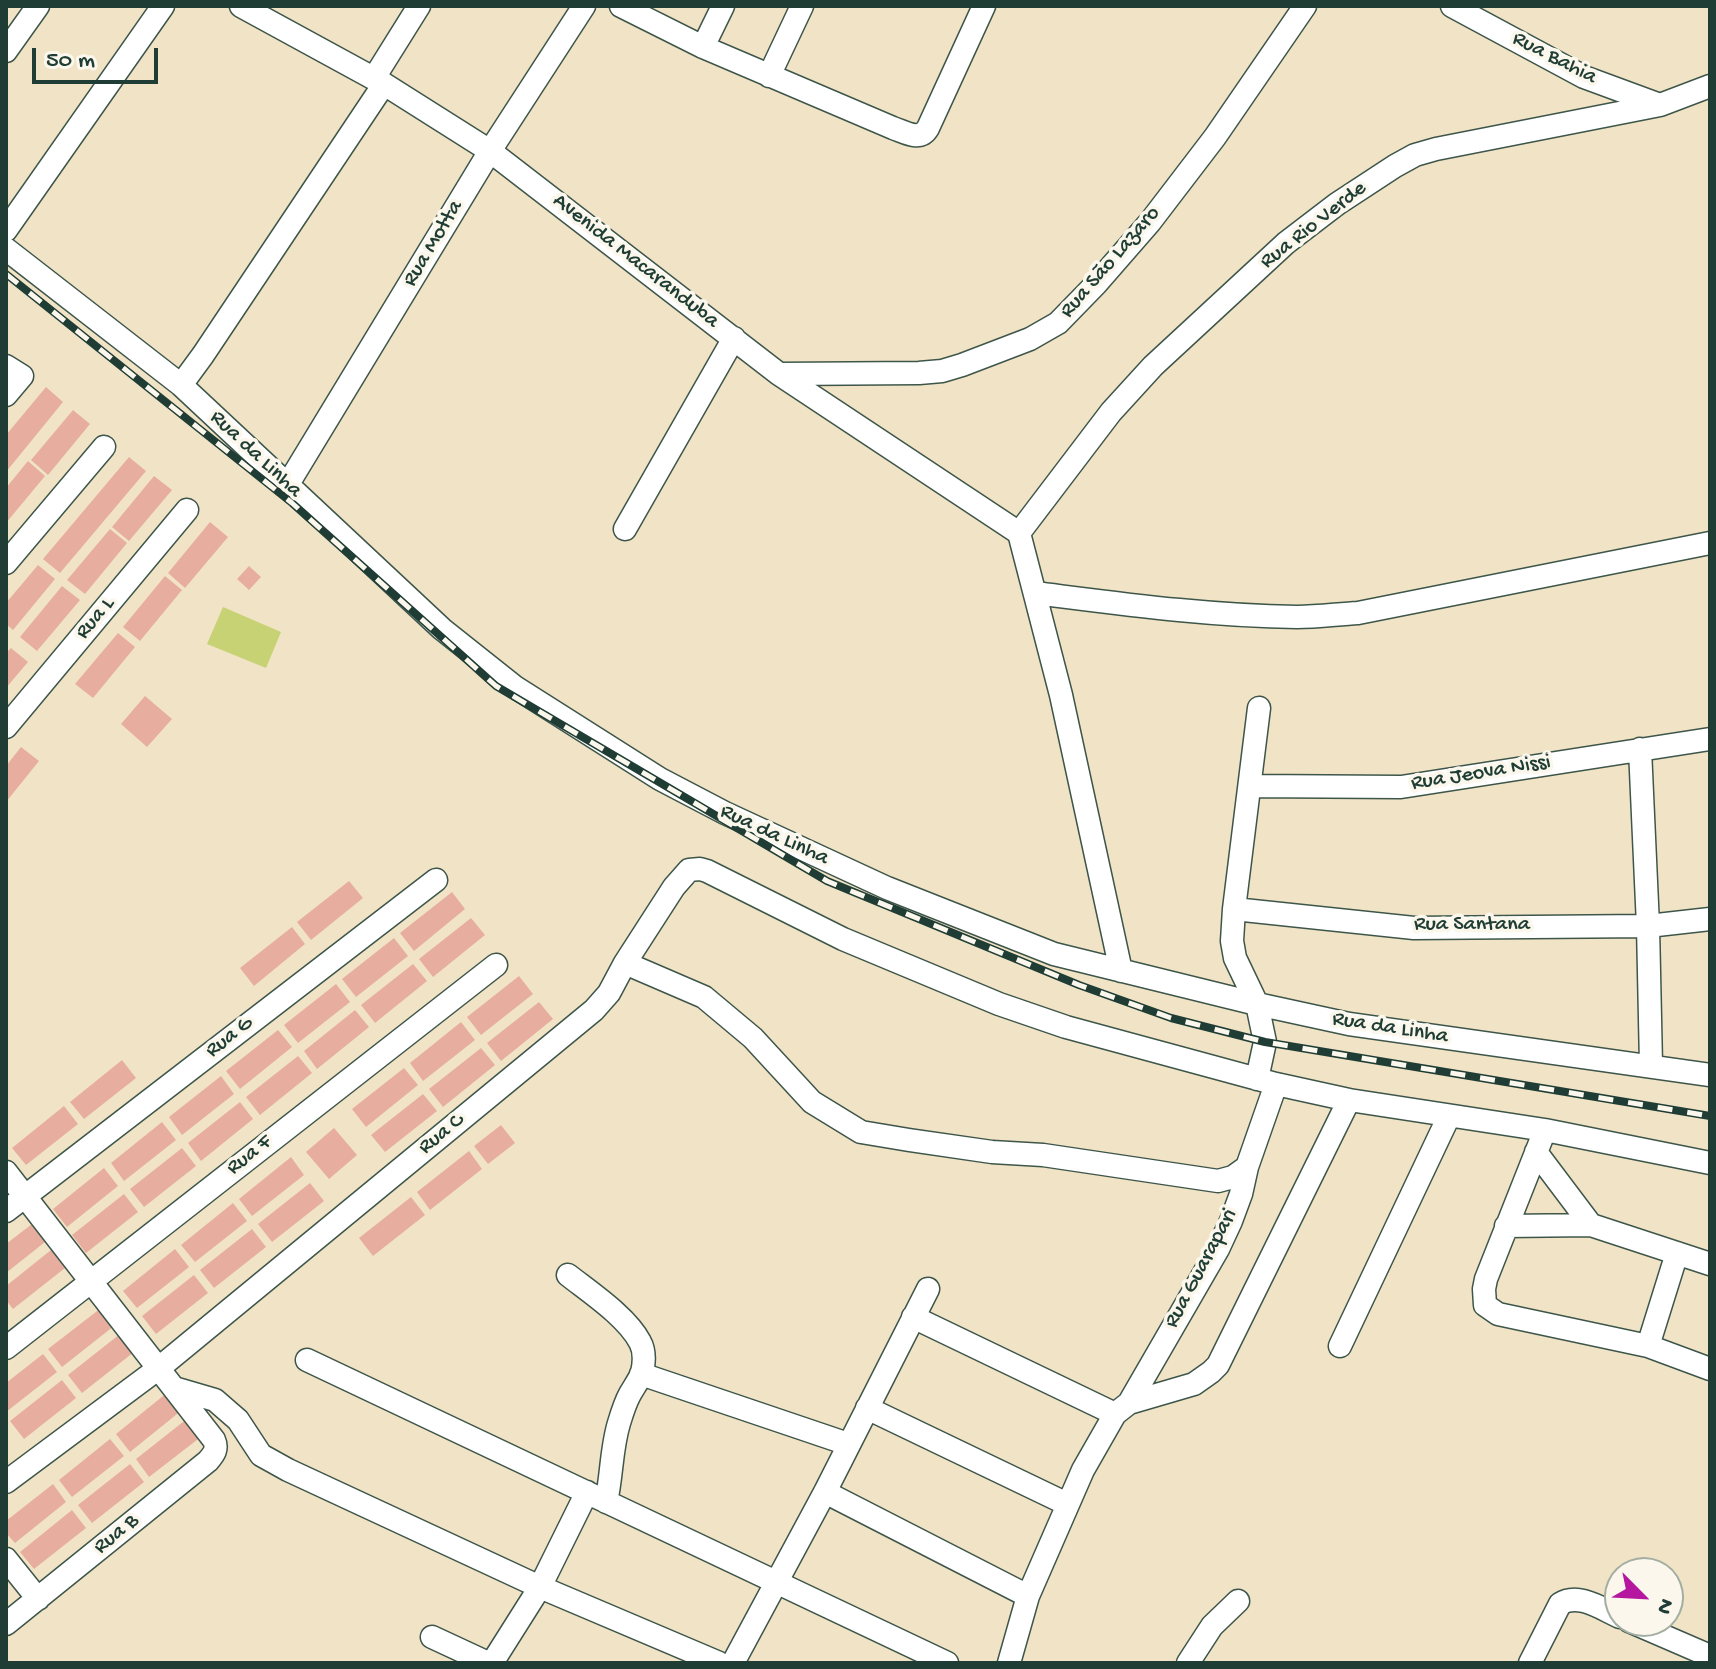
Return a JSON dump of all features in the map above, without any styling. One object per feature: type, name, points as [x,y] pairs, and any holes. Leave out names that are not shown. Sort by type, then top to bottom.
[{"type":"street","points":[[6,51],[38,6]]},
{"type":"street","points":[[6,230],[163,6]]},
{"type":"street","name":"Avenida Macaranduba","points":[[241,6],[379,81],[490,151],[779,374],[1019,533]]},
{"type":"street","points":[[181,385],[379,81],[419,6]]},
{"type":"street","name":"Rua Motta","points":[[288,484],[490,151],[584,6]]},
{"type":"street","points":[[621,6],[703,47],[913,135],[921,135],[928,128],[984,6]]},
{"type":"street","points":[[703,47],[723,6]]},
{"type":"street","points":[[769,76],[802,6]]},
{"type":"street","name":"Rua São Lazaro","points":[[779,374],[942,371],[1030,339],[1058,323],[1141,232],[1206,149],[1305,6]]},
{"type":"street","name":"Rua Bahia","points":[[1452,6],[1584,77],[1660,105]]},
{"type":"street","name":"Rua Rio Verde","points":[[1019,533],[1111,412],[1143,378],[1286,243],[1337,204],[1415,155],[1660,105],[1710,86]]},
{"type":"street","name":"Rua da Linha","points":[[6,249],[181,385],[372,566],[442,629],[524,694],[668,784],[725,813],[887,888],[1054,954],[1312,1017],[1710,1075]]},
{"type":"street","points":[[625,529],[734,338]]},
{"type":"street","points":[[6,366],[22,376],[6,395]]},
{"type":"street","points":[[6,563],[104,447]]},
{"type":"street","name":"Rua L","points":[[6,727],[187,510]]},
{"type":"street","points":[[1019,533],[1061,695],[1121,971]]},
{"type":"street","points":[[1035,593],[1227,614],[1300,617],[1358,613],[1710,543]]},
{"type":"street","name":"Rua Guarapari","points":[[1009,1663],[1028,1596],[1083,1470],[1218,1249],[1237,1206],[1266,1082],[1265,1042],[1257,1004],[1235,958],[1232,941],[1259,708]]},
{"type":"street","name":"Rua Jeova Nissi","points":[[1250,786],[1401,787],[1710,739]]},
{"type":"street","points":[[1640,749],[1651,1065]]},
{"type":"street","name":"Rua C","points":[[6,1482],[159,1368],[594,1010],[609,993],[674,887],[689,870],[707,871],[843,939],[1019,1012],[1266,1082]]},
{"type":"street","name":"Rua G","points":[[6,1211],[436,880]]},
{"type":"street","name":"Rua Santana","points":[[1234,909],[1414,928],[1648,926],[1710,919]]},
{"type":"street","points":[[625,963],[704,997],[753,1038],[812,1102],[861,1132],[1218,1181],[1233,1177],[1247,1167]]},
{"type":"street","name":"Rua F","points":[[6,1348],[496,965]]},
{"type":"street","points":[[1266,1082],[1349,1100],[1545,1130],[1710,1163]]},
{"type":"street","points":[[913,1317],[1122,1408],[1194,1384],[1218,1365],[1349,1100]]},
{"type":"street","points":[[1340,1346],[1449,1116]]},
{"type":"street","points":[[1545,1130],[1484,1289],[1485,1305],[1498,1314],[1648,1346],[1710,1369]]},
{"type":"street","points":[[1536,1152],[1591,1225]]},
{"type":"street","points":[[6,1172],[174,1388],[215,1400],[238,1420],[261,1455],[540,1587],[719,1663]]},
{"type":"street","points":[[1506,1226],[1591,1225],[1710,1264]]},
{"type":"street","points":[[1648,1346],[1677,1253]]},
{"type":"street","points":[[432,1637],[490,1663],[612,1473],[617,1427],[624,1405],[641,1374],[643,1361],[640,1342],[621,1318],[568,1275]]},
{"type":"street","points":[[733,1663],[825,1492],[928,1289]]},
{"type":"street","points":[[307,1360],[947,1663]]},
{"type":"street","points":[[641,1374],[848,1444]]},
{"type":"street","name":"Rua B","points":[[6,1624],[214,1454],[214,1440],[174,1388]]},
{"type":"street","points":[[867,1408],[1067,1504]]},
{"type":"street","points":[[825,1492],[1028,1596]]},
{"type":"street","points":[[6,1559],[38,1599]]},
{"type":"street","points":[[1530,1663],[1560,1604],[1565,1600],[1581,1600],[1604,1610]]},
{"type":"street","points":[[1188,1663],[1212,1626],[1238,1601]]},
{"type":"street","points":[[1666,1637],[1710,1656]]},
{"type":"green space","points":[[223,607],[281,632],[266,668],[207,644]]},
{"type":"building","points":[[46,387],[63,402],[6,472],[6,435]]},
{"type":"building","points":[[73,410],[90,424],[48,475],[31,460]]},
{"type":"building","points":[[129,457],[146,471],[60,573],[43,559]]},
{"type":"building","points":[[28,461],[45,476],[6,523],[6,488]]},
{"type":"building","points":[[154,476],[172,490],[129,541],[112,527]]},
{"type":"building","points":[[210,522],[228,537],[185,588],[168,573]]},
{"type":"building","points":[[110,529],[127,543],[85,594],[67,580]]},
{"type":"building","points":[[38,565],[55,579],[13,630],[6,624],[6,603]]},
{"type":"building","points":[[249,566],[261,577],[249,590],[237,579]]},
{"type":"building","points":[[165,576],[182,590],[140,641],[123,627]]},
{"type":"building","points":[[62,586],[80,600],[37,651],[20,637]]},
{"type":"building","points":[[118,633],[135,647],[93,698],[75,684]]},
{"type":"building","points":[[11,648],[28,662],[6,688],[6,653]]},
{"type":"building","points":[[145,696],[172,719],[147,747],[121,724]]},
{"type":"building","points":[[21,747],[39,761],[6,802],[6,766]]},
{"type":"building","points":[[349,881],[363,898],[311,940],[297,922]]},
{"type":"building","points":[[452,892],[465,909],[414,951],[400,933]]},
{"type":"building","points":[[471,918],[485,935],[433,977],[419,959]]},
{"type":"building","points":[[292,927],[305,944],[254,986],[240,968]]},
{"type":"building","points":[[394,938],[408,956],[356,997],[342,979]]},
{"type":"building","points":[[413,964],[427,981],[375,1023],[361,1005]]},
{"type":"building","points":[[519,976],[533,994],[481,1035],[467,1017]]},
{"type":"building","points":[[336,984],[350,1002],[298,1043],[284,1025]]},
{"type":"building","points":[[539,1002],[553,1019],[501,1061],[487,1043]]},
{"type":"building","points":[[355,1010],[369,1027],[317,1069],[304,1051]]},
{"type":"building","points":[[461,1022],[475,1040],[423,1081],[410,1063]]},
{"type":"building","points":[[278,1030],[292,1047],[240,1089],[226,1071]]},
{"type":"building","points":[[481,1048],[495,1065],[443,1107],[429,1089]]},
{"type":"building","points":[[298,1056],[312,1073],[260,1115],[246,1097]]},
{"type":"building","points":[[122,1060],[136,1078],[84,1119],[70,1102]]},
{"type":"building","points":[[404,1068],[418,1085],[366,1127],[352,1109]]},
{"type":"building","points":[[221,1076],[234,1094],[182,1135],[169,1117]]},
{"type":"building","points":[[423,1094],[437,1111],[385,1152],[371,1135]]},
{"type":"building","points":[[240,1102],[253,1119],[201,1161],[188,1143]]},
{"type":"building","points":[[64,1106],[78,1124],[26,1165],[12,1148]]},
{"type":"building","points":[[162,1122],[176,1140],[124,1181],[111,1163]]},
{"type":"building","points":[[501,1125],[515,1143],[488,1164],[474,1146]]},
{"type":"building","points":[[334,1128],[357,1155],[329,1179],[306,1152]]},
{"type":"building","points":[[182,1148],[196,1166],[144,1207],[130,1189]]},
{"type":"building","points":[[469,1151],[482,1169],[430,1210],[417,1192]]},
{"type":"building","points":[[291,1157],[304,1175],[252,1216],[239,1199]]},
{"type":"building","points":[[104,1168],[118,1186],[67,1227],[53,1209]]},
{"type":"building","points":[[310,1183],[324,1201],[272,1242],[258,1224]]},
{"type":"building","points":[[124,1194],[138,1212],[86,1253],[72,1235]]},
{"type":"building","points":[[411,1197],[425,1215],[373,1256],[359,1238]]},
{"type":"building","points":[[233,1203],[247,1221],[195,1262],[181,1245]]},
{"type":"building","points":[[32,1224],[45,1242],[6,1273],[6,1244]]},
{"type":"building","points":[[252,1229],[266,1247],[214,1288],[200,1270]]},
{"type":"building","points":[[175,1249],[189,1267],[137,1308],[123,1291]]},
{"type":"building","points":[[51,1250],[65,1268],[13,1309],[6,1300],[6,1286]]},
{"type":"building","points":[[194,1275],[208,1293],[156,1334],[142,1316]]},
{"type":"building","points":[[101,1308],[114,1326],[62,1367],[48,1349]]},
{"type":"building","points":[[120,1334],[134,1352],[82,1393],[68,1375]]},
{"type":"building","points":[[43,1354],[57,1372],[6,1412],[6,1383]]},
{"type":"building","points":[[62,1380],[76,1398],[24,1439],[10,1421]]},
{"type":"building","points":[[168,1392],[182,1410],[130,1452],[116,1434]]},
{"type":"building","points":[[188,1418],[202,1436],[149,1477],[136,1459]]},
{"type":"building","points":[[110,1439],[124,1456],[72,1497],[59,1480]]},
{"type":"building","points":[[130,1464],[144,1482],[92,1523],[78,1505]]},
{"type":"building","points":[[53,1484],[66,1502],[15,1543],[6,1533],[6,1521]]},
{"type":"building","points":[[72,1510],[86,1528],[34,1569],[20,1552]]},
{"type":"railway","points":[[6,274],[292,503],[496,686],[827,881],[1079,985],[1171,1018],[1265,1042],[1710,1116]]}]
